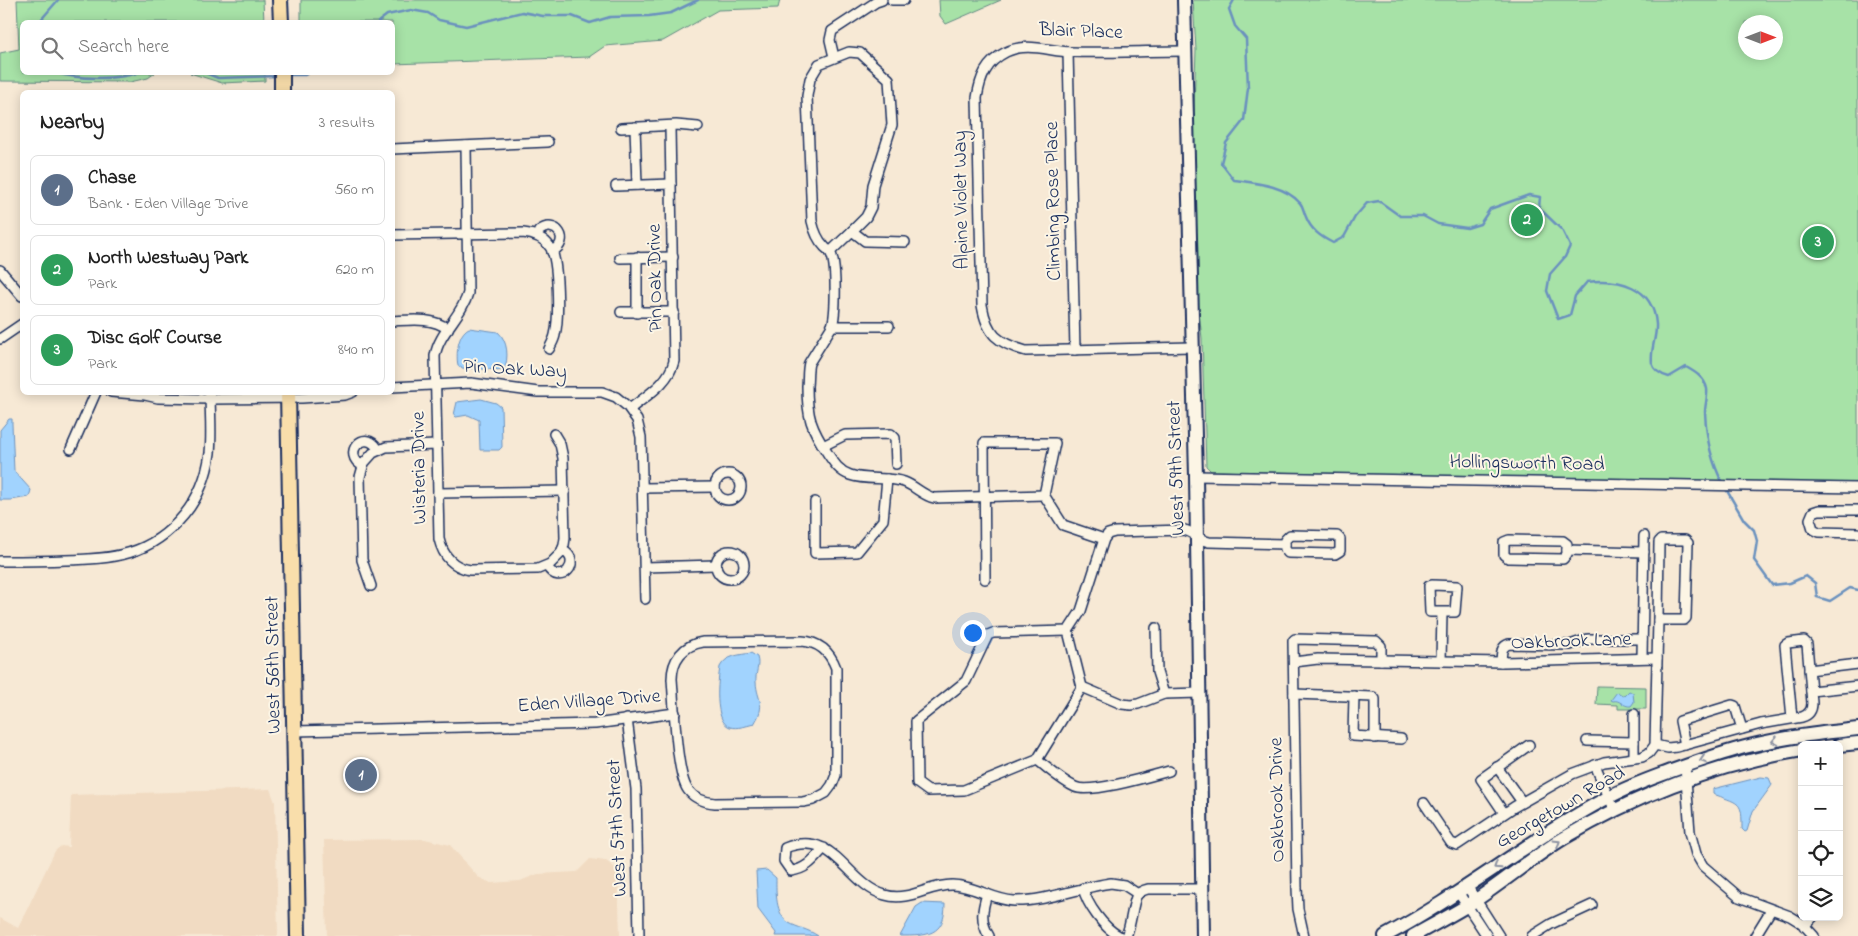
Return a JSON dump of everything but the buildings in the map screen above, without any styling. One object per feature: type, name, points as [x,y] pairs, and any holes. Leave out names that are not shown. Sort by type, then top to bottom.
[{"type":"main road","points":[[280,0],[281,20]]},
{"type":"main road","name":"West 59th Street","points":[[1184,0],[1196,476],[1203,936]]},
{"type":"main road","points":[[282,75],[282,90]]},
{"type":"main road","name":"West 56th Street","points":[[288,395],[298,936]]},
{"type":"main road","name":"Georgetown Road","points":[[1386,936],[1561,824],[1609,797],[1685,766],[1750,746],[1858,729]]},
{"type":"main road","points":[[1843,745],[1858,743]]},
{"type":"main road","name":"Georgetown Road","points":[[1413,936],[1471,902],[1530,860],[1565,838],[1615,811],[1666,788],[1730,766],[1798,751]]},
{"type":"street","points":[[834,58],[830,40],[832,31],[882,0]]},
{"type":"street","points":[[892,0],[904,0]]},
{"type":"street","name":"Blair Place","points":[[984,70],[994,59],[1008,51],[1022,48],[1035,47],[1068,52],[1185,51]]},
{"type":"street","points":[[830,252],[866,217],[871,209],[873,184],[892,124],[889,78],[860,53],[850,51],[821,63],[814,69],[807,92],[812,221],[818,238],[830,252],[834,263],[835,306],[832,326],[810,362],[808,372],[809,417],[812,427],[836,466],[844,472],[855,476],[904,482],[922,494],[934,498],[1044,495]]},
{"type":"street","name":"Climbing Rose Place","points":[[1068,52],[1075,350]]},
{"type":"street","name":"Alpine Violet Way","points":[[984,70],[976,98],[982,305],[989,329],[1004,343],[1026,351],[1075,350]]},
{"type":"street","points":[[621,128],[676,125],[698,127]]},
{"type":"street","name":"Pin Oak Drive","points":[[630,409],[663,382],[672,369],[675,355],[670,126]]},
{"type":"street","points":[[635,127],[637,186]]},
{"type":"street","points":[[395,149],[548,142]]},
{"type":"street","name":"Wisteria Drive","points":[[466,146],[468,293],[465,303],[440,340],[436,352],[439,539],[443,552],[454,564],[470,570],[533,569],[547,566]]},
{"type":"street","points":[[616,186],[672,184]]},
{"type":"street","points":[[537,236],[543,228],[553,227],[560,232],[562,239],[558,248],[552,252]]},
{"type":"street","points":[[852,231],[865,241],[905,242]]},
{"type":"street","points":[[395,235],[523,233],[537,236],[546,242],[552,252],[556,266],[557,325],[555,335],[548,349]]},
{"type":"street","points":[[620,258],[673,257]]},
{"type":"street","points":[[637,258],[638,313]]},
{"type":"street","points":[[0,270],[20,294]]},
{"type":"street","points":[[621,312],[674,312]]},
{"type":"street","points":[[395,321],[428,320],[440,323],[448,329]]},
{"type":"street","points":[[0,339],[20,325]]},
{"type":"street","points":[[832,326],[890,326]]},
{"type":"street","points":[[1075,350],[1192,347]]},
{"type":"street","name":"Pin Oak Way","points":[[395,387],[476,384],[538,392],[599,391],[616,397],[630,409]]},
{"type":"street","points":[[70,449],[95,395]]},
{"type":"street","points":[[150,395],[158,398],[345,395]]},
{"type":"street","points":[[0,561],[104,559],[128,554],[147,546],[175,525],[187,512],[198,493],[205,474],[210,452],[210,396]]},
{"type":"street","points":[[630,409],[637,420],[640,430],[645,599]]},
{"type":"street","points":[[554,434],[562,451],[565,491],[565,542],[556,560],[547,566],[552,573],[557,575],[568,570],[571,560],[569,554],[562,550]]},
{"type":"street","points":[[823,446],[844,435],[891,434],[895,438],[896,464]]},
{"type":"street","points":[[363,466],[354,457],[353,452],[358,444],[364,441],[370,442],[378,450]]},
{"type":"street","points":[[985,579],[984,444],[1056,443],[1044,495],[1063,525],[1104,539]]},
{"type":"street","points":[[370,586],[362,560],[360,477],[363,466],[370,455],[378,450],[393,446],[438,445]]},
{"type":"street","name":"Hollingsworth Road","points":[[1196,476],[1858,488]]},
{"type":"street","points":[[815,502],[815,553],[857,552],[883,520],[888,479]]},
{"type":"street","points":[[643,488],[714,487]]},
{"type":"street","points":[[438,493],[565,491]]},
{"type":"street","points":[[1858,510],[1819,510],[1813,512],[1810,521],[1814,530],[1819,532],[1858,533]]},
{"type":"street","points":[[1068,631],[992,633],[988,635],[966,681],[916,721],[917,783],[928,791],[964,790],[1037,760],[1082,687],[1068,631],[1081,611],[1104,539],[1108,534],[1114,532],[1184,530],[1209,542],[1285,544]]},
{"type":"street","points":[[1290,535],[1336,536],[1340,538],[1342,548],[1335,554],[1291,553],[1286,551],[1285,544],[1285,538],[1290,535]]},
{"type":"street","points":[[1642,658],[1644,536]]},
{"type":"street","points":[[1509,540],[1563,541],[1567,544],[1567,550],[1566,557],[1563,559],[1509,558],[1504,554],[1504,542],[1509,540]]},
{"type":"street","points":[[1424,803],[1454,845],[1522,802],[1572,774],[1595,765],[1642,757],[1649,753],[1655,745],[1659,542],[1661,540],[1686,541],[1688,543],[1686,618],[1684,620],[1658,620]]},
{"type":"street","points":[[1567,550],[1644,552]]},
{"type":"street","points":[[645,567],[716,565]]},
{"type":"street","points":[[1441,661],[1442,613]]},
{"type":"street","points":[[1156,628],[1157,672],[1164,694]]},
{"type":"street","name":"Oakbrook Lane","points":[[1501,662],[1502,650],[1504,646],[1509,644],[1570,645],[1585,639],[1642,639]]},
{"type":"street","points":[[1294,662],[1295,640],[1377,641],[1381,646],[1381,660]]},
{"type":"street","name":"Eden Village Drive","points":[[802,641],[822,647],[830,655],[836,671],[836,771],[832,785],[823,795],[807,802],[715,803],[704,801],[689,791],[684,782],[681,772],[675,713],[673,668],[679,656],[689,646],[706,642],[802,641]]},
{"type":"street","points":[[1655,745],[1672,748],[1770,722],[1802,718],[1810,713],[1812,708],[1809,670],[1806,643],[1803,641],[1786,643],[1785,647],[1792,718]]},
{"type":"street","name":"Oakbrook Lane","points":[[1294,662],[1318,659],[1501,662],[1657,658]]},
{"type":"street","name":"Oakbrook Drive","points":[[1294,662],[1297,898],[1304,936]]},
{"type":"street","points":[[1809,670],[1858,664]]},
{"type":"street","points":[[1811,691],[1858,686]]},
{"type":"street","points":[[1082,687],[1119,703],[1129,705],[1138,704],[1164,694],[1200,693]]},
{"type":"street","points":[[1294,694],[1373,697],[1375,699],[1374,738]]},
{"type":"street","points":[[1354,696],[1352,734],[1356,737],[1401,739]]},
{"type":"street","points":[[1685,745],[1680,721],[1732,705],[1735,706],[1742,729]]},
{"type":"street","name":"Eden Village Drive","points":[[295,732],[579,724],[675,713]]},
{"type":"street","points":[[1634,714],[1634,758]]},
{"type":"street","name":"West 57th Street","points":[[627,719],[636,789],[639,936]]},
{"type":"street","points":[[1587,740],[1634,742]]},
{"type":"street","points":[[1504,813],[1481,780],[1529,746]]},
{"type":"street","points":[[1037,760],[1074,787],[1090,790],[1133,781],[1169,770]]},
{"type":"street","points":[[1595,765],[1615,811]]},
{"type":"street","points":[[1685,766],[1692,844],[1703,866],[1739,898],[1793,917],[1814,936]]},
{"type":"street","points":[[1498,767],[1522,802]]},
{"type":"street","points":[[824,848],[868,886],[883,895],[893,897],[908,896],[950,885],[961,886],[1007,900],[1022,901],[1083,888],[1118,883],[1127,886],[1138,894]]},
{"type":"street","points":[[1083,888],[1088,905],[1119,936]]},
{"type":"street","points":[[1126,936],[1138,894],[1148,889],[1202,889]]},
{"type":"street","points":[[1462,889],[1499,936]]},
{"type":"street","points":[[987,894],[982,911],[982,920],[989,936]]},
{"type":"street","points":[[1471,902],[1487,936]]},
{"type":"street","points":[[1532,936],[1551,924],[1592,905]]},
{"type":"street","points":[[1754,936],[1772,910]]},
{"type":"street","points":[[1804,926],[1809,921]]},
{"type":"shaded area","points":[[270,789],[275,802],[278,936],[0,936],[0,918],[18,928],[55,851],[61,846],[69,847],[71,795]]},
{"type":"shaded area","points":[[425,839],[450,845],[478,877],[491,883],[520,881],[538,874],[577,872],[590,859],[606,861],[618,870],[620,936],[327,936],[324,840]]},
{"type":"green space","points":[[17,0],[263,0],[264,20],[20,20],[20,75],[152,75],[148,78],[130,82],[0,81],[0,53],[19,49]]},
{"type":"green space","points":[[301,0],[780,0],[778,8],[718,10],[663,41],[605,46],[589,57],[395,64],[395,20],[301,20]]},
{"type":"green space","points":[[939,0],[1001,0],[946,24],[940,16]]},
{"type":"green space","points":[[1193,0],[1858,0],[1858,484],[1211,471],[1206,466],[1202,338],[1198,304],[1193,136],[1196,50]]},
{"type":"green space","points":[[196,75],[265,75],[265,81],[222,83]]},
{"type":"green space","points":[[1597,686],[1646,687],[1646,709],[1618,709],[1618,705],[1596,704]]},
{"type":"water","points":[[469,328],[498,332],[504,340],[507,350],[504,370],[462,368],[458,366],[457,351],[460,340]]},
{"type":"water","points":[[481,399],[496,403],[501,407],[502,447],[499,450],[480,450],[479,420],[468,415],[456,417],[454,415],[457,402]]},
{"type":"water","points":[[9,419],[12,419],[14,471],[31,490],[29,497],[0,500],[0,430]]},
{"type":"water","points":[[751,653],[758,660],[756,682],[761,706],[760,711],[754,724],[733,728],[725,723],[719,709],[720,667],[730,658]]},
{"type":"water","points":[[1629,691],[1633,693],[1634,702],[1631,706],[1611,700],[1617,692],[1624,696]]},
{"type":"water","points":[[1761,777],[1769,778],[1772,785],[1753,811],[1747,831],[1745,832],[1742,829],[1738,805],[1731,800],[1716,795],[1713,793],[1713,789]]},
{"type":"water","points":[[767,870],[776,878],[777,902],[784,919],[818,936],[775,936],[776,933],[758,909],[756,871]]},
{"type":"water","points":[[922,903],[945,904],[942,922],[938,928],[933,932],[918,936],[900,936],[916,907]]},
{"type":"waterway","points":[[41,20],[58,0]]},
{"type":"waterway","points":[[381,20],[387,15],[411,10],[428,13],[439,20],[466,26],[522,12],[543,16],[572,16],[590,23],[610,17],[649,16],[671,13],[698,0]]},
{"type":"waterway","points":[[1234,0],[1229,9],[1235,26],[1246,39],[1248,88],[1244,120],[1226,143],[1221,163],[1234,180],[1269,186],[1286,192],[1301,204],[1308,222],[1314,229],[1333,243],[1344,237],[1355,217],[1367,203],[1379,201],[1400,216],[1423,216],[1438,224],[1467,228],[1480,224],[1490,209],[1529,195],[1540,197],[1539,208],[1562,230],[1570,246],[1565,257],[1550,274],[1547,291],[1558,319],[1570,315],[1575,296],[1587,282],[1599,281],[1622,284],[1632,287],[1641,293],[1653,311],[1656,324],[1652,358],[1652,363],[1656,370],[1669,377],[1686,367],[1699,376],[1706,385],[1705,412],[1708,440],[1723,484]]},
{"type":"waterway","points":[[63,75],[86,78],[109,78],[131,75]]},
{"type":"waterway","points":[[210,75],[218,78],[276,76]]},
{"type":"waterway","points":[[287,75],[305,75]]},
{"type":"waterway","points":[[1726,489],[1744,520],[1754,530],[1757,541],[1754,560],[1772,585],[1790,583],[1806,576],[1815,583],[1817,597],[1830,601],[1850,588],[1858,590]]},
{"type":"place","name":"North Westway Park","points":[[1527,220]]},
{"type":"place","name":"Disc Golf Course","points":[[1818,242]]},
{"type":"place","name":"Chase","points":[[361,775]]}]
